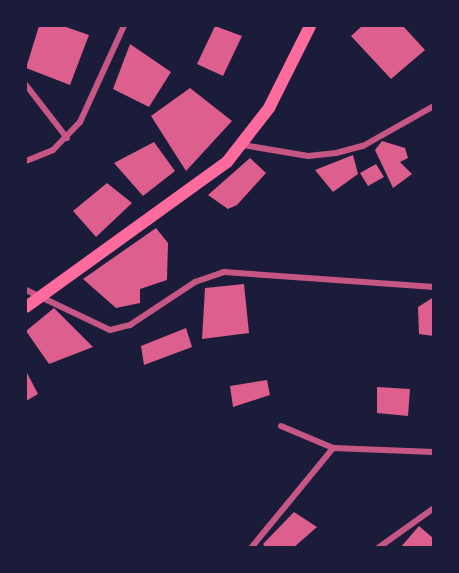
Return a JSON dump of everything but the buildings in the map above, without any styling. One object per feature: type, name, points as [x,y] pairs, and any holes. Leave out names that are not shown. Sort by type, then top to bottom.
[{"type":"main road","points":[[26,307],[189,193],[243,146],[310,26]]},
{"type":"street","points":[[26,161],[68,138],[124,26]]},
{"type":"street","points":[[26,85],[68,138]]},
{"type":"street","points":[[243,146],[308,156],[336,153],[363,146],[434,106]]},
{"type":"street","points":[[26,290],[43,294],[110,330],[129,325],[195,282],[224,273],[434,287]]},
{"type":"street","points":[[281,426],[333,448],[434,452]]},
{"type":"street","points":[[251,548],[333,448]]},
{"type":"street","points":[[378,548],[434,508]]}]
